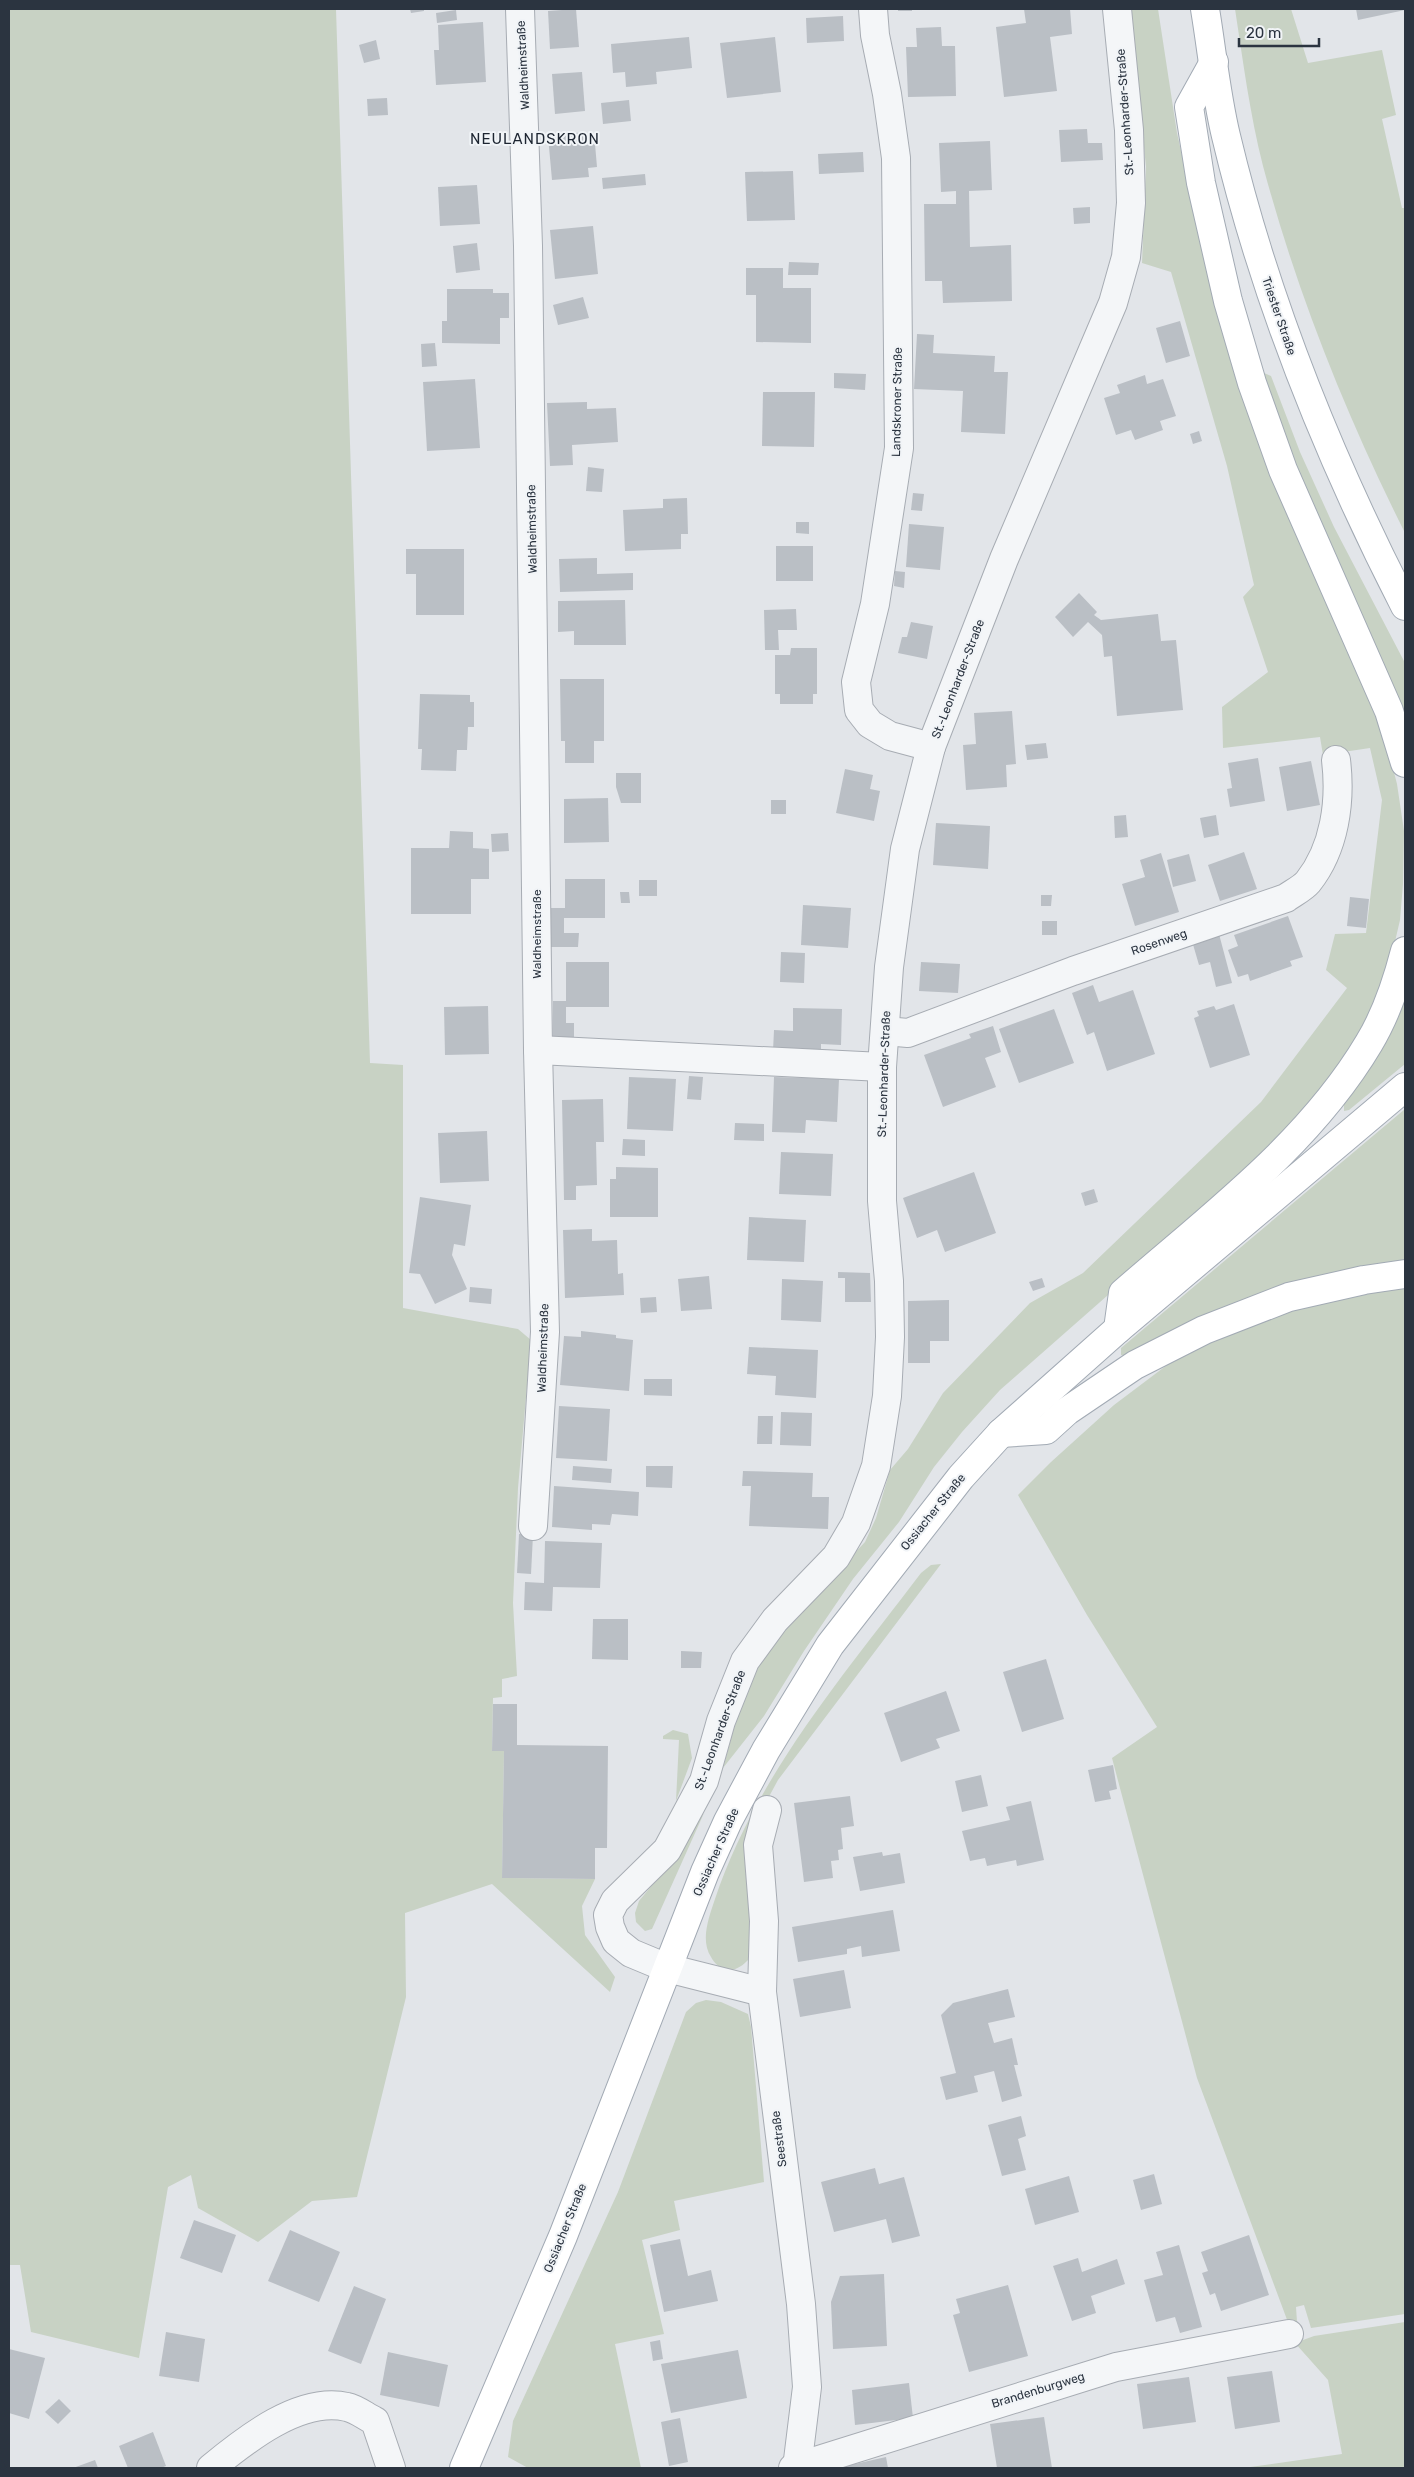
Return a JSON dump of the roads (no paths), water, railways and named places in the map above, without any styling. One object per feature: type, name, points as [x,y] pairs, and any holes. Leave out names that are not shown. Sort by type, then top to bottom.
[{"type":"main road","name":"Triester Straße","points":[[1205,9],[1226,135],[1274,305],[1318,423],[1364,525],[1405,606]]},
{"type":"main road","points":[[1214,62],[1189,107],[1201,183],[1228,301],[1252,383],[1284,470],[1389,711],[1405,763]]},
{"type":"main road","points":[[1118,1328],[1123,1293],[1240,1191],[1286,1147],[1328,1101],[1370,1042],[1396,984],[1405,951]]},
{"type":"main road","name":"Ossiacher Straße","points":[[464,2468],[563,2236],[705,1872],[728,1821],[766,1750],[830,1645],[961,1477],[1001,1433],[1118,1328],[1405,1087]]},
{"type":"main road","points":[[1001,1433],[1046,1430],[1067,1411],[1135,1365],[1204,1330],[1288,1297],[1364,1280],[1405,1274]]},
{"type":"street","name":"Waldheimstraße","points":[[520,9],[526,127],[538,1050],[545,1332],[533,1526]]},
{"type":"street","name":"Landskroner Straße","points":[[873,9],[875,35],[887,94],[896,158],[899,448],[875,604],[856,682],[859,710],[870,724],[890,736],[931,747]]},
{"type":"street","name":"St.-Leonharder-Straße","points":[[762,1992],[667,1968],[631,1953],[616,1941],[610,1928],[608,1915],[615,1901],[667,1850],[704,1781],[721,1721],[745,1661],[775,1620],[836,1557],[856,1523],[876,1466],[888,1396],[890,1337],[889,1280],[882,1201],[882,1067],[889,968],[904,849],[931,747],[1004,559],[1113,303],[1126,257],[1131,203],[1129,130],[1117,9]]},
{"type":"street","name":"Rosenweg","points":[[884,1031],[908,1033],[1073,971],[1286,898],[1308,883],[1321,860],[1336,821],[1339,785],[1336,760]]},
{"type":"street","points":[[538,1050],[882,1067]]},
{"type":"street","name":"Seestraße","points":[[768,1810],[758,1845],[764,1921],[762,1992],[802,2323],[807,2387],[796,2468]]},
{"type":"street","name":"Brandenburgweg","points":[[796,2468],[1116,2367],[1289,2334]]},
{"type":"street","points":[[211,2468],[238,2446],[274,2422],[321,2404],[349,2407],[375,2421],[391,2468]]},
{"type":"district","name":"NEULANDSKRON","points":[[535,139]]}]
